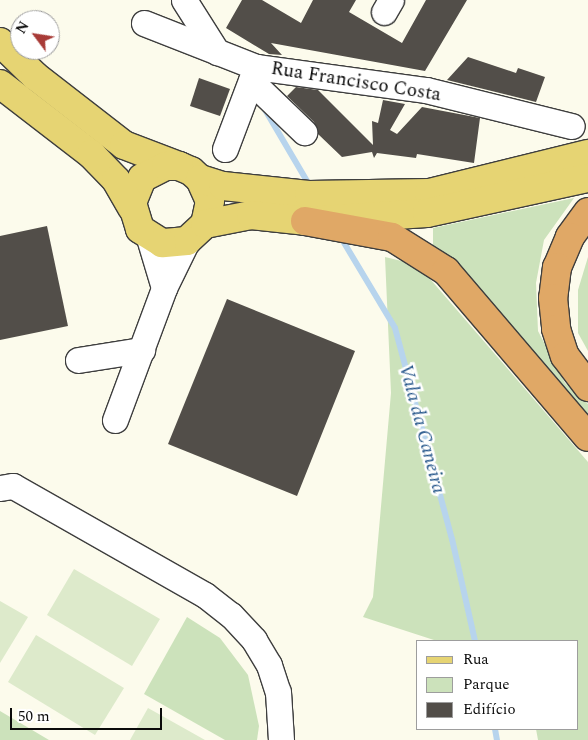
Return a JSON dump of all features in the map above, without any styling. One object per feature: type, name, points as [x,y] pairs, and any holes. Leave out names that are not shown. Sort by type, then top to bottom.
[{"type":"highway","points":[[588,212],[570,237],[557,267],[553,298],[556,329],[565,356],[588,387]]},
{"type":"highway","points":[[305,221],[392,237],[446,271],[588,437]]},
{"type":"main road","points":[[0,42],[35,76],[124,145],[223,186],[309,195],[429,192],[588,154]]},
{"type":"main road","points":[[0,84],[91,154],[116,180],[132,208],[140,228],[149,238],[162,243],[251,215],[305,221],[427,213],[588,178]]},
{"type":"main road","points":[[132,208],[135,190],[142,178],[153,170],[190,172]]},
{"type":"main road","points":[[190,172],[210,201],[196,233]]},
{"type":"street","points":[[184,0],[217,52]]},
{"type":"street","name":"Rua Francisco Costa","points":[[144,23],[217,52],[253,74],[426,90],[572,126]]},
{"type":"street","points":[[225,149],[253,74],[304,132]]},
{"type":"street","points":[[115,420],[164,288],[196,233]]},
{"type":"street","points":[[149,238],[164,288]]},
{"type":"street","points":[[78,360],[142,350]]},
{"type":"street","points":[[0,488],[13,486],[205,595],[231,614],[254,640],[269,666],[278,692],[281,740]]},
{"type":"green space","points":[[574,198],[544,240],[536,283],[538,331],[565,383],[588,404],[588,422],[468,280],[433,245],[433,228]]},
{"type":"green space","points":[[385,257],[418,265],[588,462],[588,740],[538,740],[536,730],[578,730],[578,640],[434,640],[363,617],[373,597],[391,393]]},
{"type":"green space","points":[[588,257],[588,351],[578,333],[578,290]]},
{"type":"green space","points":[[74,569],[160,619],[132,666],[47,615]]},
{"type":"green space","points":[[0,601],[28,617],[0,663]]},
{"type":"green space","points":[[187,617],[220,638],[248,675],[259,726],[257,740],[225,740],[144,694]]},
{"type":"green space","points":[[36,635],[124,688],[95,735],[8,682]]},
{"type":"green space","points":[[148,708],[205,740],[130,740]]},
{"type":"green space","points":[[0,711],[49,740],[0,740]]},
{"type":"building","points":[[242,0],[262,0],[301,23],[313,0],[356,0],[349,12],[402,43],[426,0],[467,0],[425,71],[271,43],[282,55],[269,54],[226,28]]},
{"type":"building","points":[[468,57],[516,73],[518,68],[545,77],[536,102],[447,80]]},
{"type":"building","points":[[199,78],[230,89],[220,116],[190,106]]},
{"type":"building","points":[[296,87],[318,90],[373,145],[372,121],[378,123],[383,100],[405,104],[390,130],[397,134],[422,107],[480,118],[474,163],[417,154],[416,158],[377,153],[374,158],[372,152],[342,157],[318,134],[314,122],[287,96]]},
{"type":"building","points":[[47,226],[68,326],[0,340],[0,236]]},
{"type":"building","points":[[227,299],[355,351],[297,496],[168,444]]},
{"type":"waterway","name":"Vala da Caneira","points":[[264,108],[310,186]]},
{"type":"waterway","name":"Vala da Caneira","points":[[340,236],[395,328],[452,539],[475,640]]},
{"type":"waterway","name":"Vala da Caneira","points":[[495,730],[497,740]]}]
